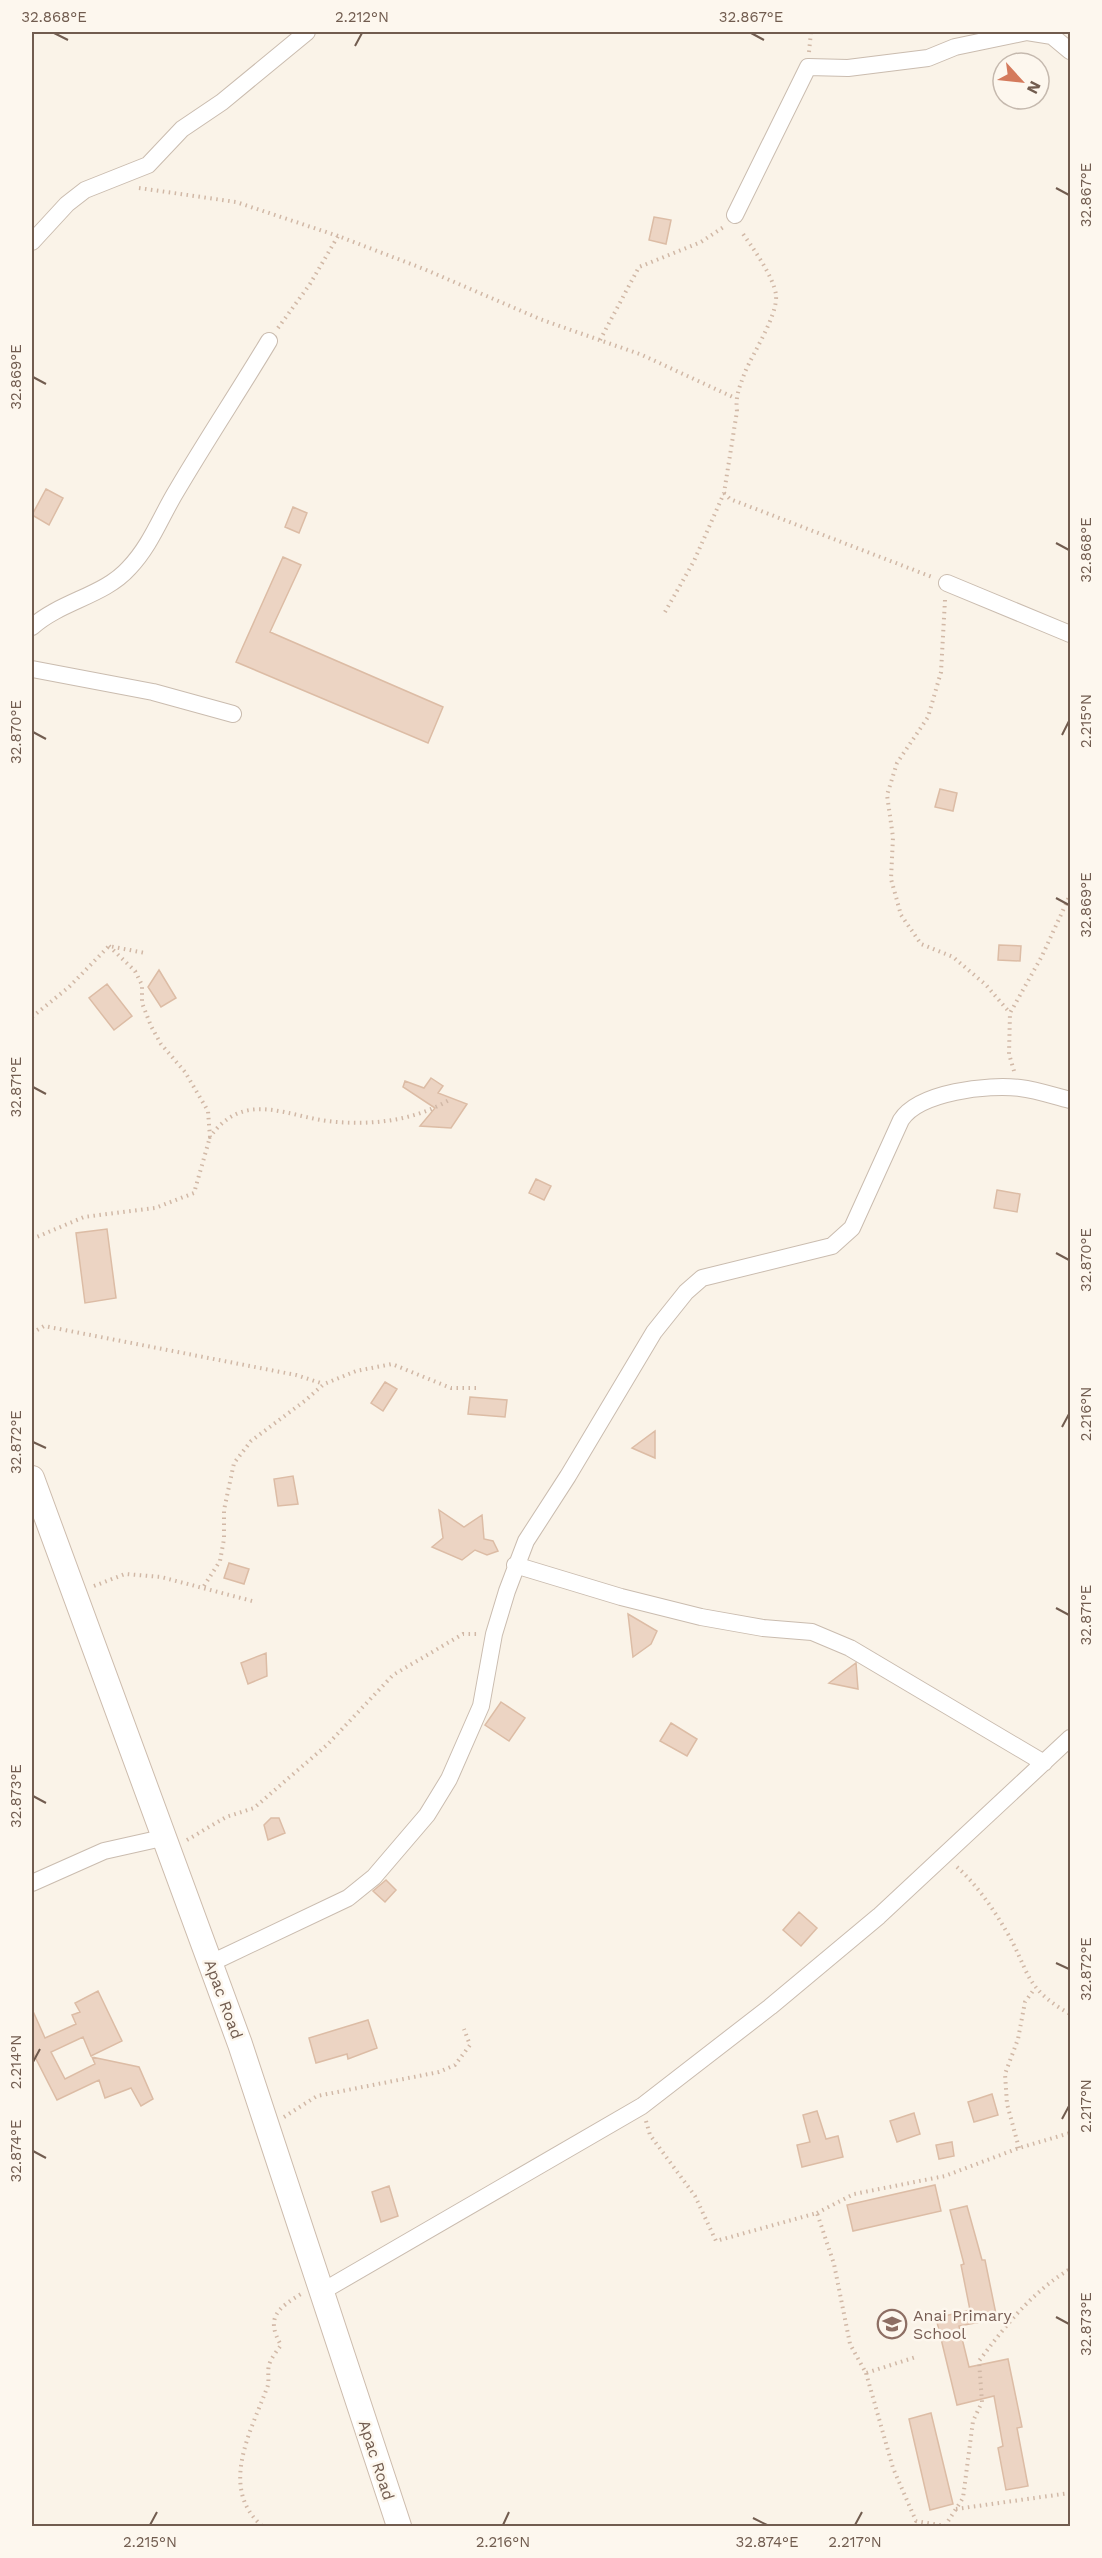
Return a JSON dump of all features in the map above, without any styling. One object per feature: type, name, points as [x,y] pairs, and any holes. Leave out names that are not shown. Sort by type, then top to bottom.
[{"type":"main road","name":"Apac Road","points":[[32,1478],[165,1845],[211,1962],[399,2526]]},
{"type":"street","points":[[32,242],[67,204],[85,190],[148,165],[182,129],[222,102],[308,32]]},
{"type":"street","points":[[735,215],[807,67],[848,68],[928,58],[955,47],[1027,33],[1052,36],[1071,51]]},
{"type":"street","points":[[32,627],[61,606],[101,589],[128,569],[144,549],[176,492],[269,341]]},
{"type":"street","points":[[947,583],[1071,634]]},
{"type":"street","points":[[32,669],[153,692],[233,714]]},
{"type":"street","points":[[211,1962],[348,1898],[374,1877],[427,1815],[468,1741],[481,1706],[494,1634],[515,1565],[526,1541],[568,1476],[654,1332],[686,1292],[702,1278],[816,1252],[843,1238],[852,1228],[901,1120],[913,1106],[974,1088],[1018,1088],[1071,1100]]},
{"type":"street","points":[[515,1565],[621,1598],[701,1617],[763,1628],[799,1629],[827,1638],[850,1648],[1044,1763]]},
{"type":"street","points":[[322,2291],[642,2106],[770,2007],[879,1916],[1071,1738]]},
{"type":"street","points":[[32,1883],[104,1851],[165,1845]]},
{"type":"path","points":[[136,187],[236,201],[338,236],[424,269],[540,319],[642,355],[735,398]]},
{"type":"path","points":[[600,340],[639,267],[701,243],[723,229],[735,215]]},
{"type":"path","points":[[665,612],[694,561],[724,493],[737,411],[735,398],[751,358],[768,327],[776,296],[759,256],[740,230],[735,215]]},
{"type":"path","points":[[269,341],[310,284],[338,236]]},
{"type":"path","points":[[724,493],[730,499],[947,583],[941,672],[928,717],[897,763],[887,795],[893,837],[891,879],[901,915],[921,944],[953,957],[986,984],[1010,1013]]},
{"type":"path","points":[[1018,1088],[1009,1054],[1010,1013],[1042,956],[1071,895]]},
{"type":"path","points":[[109,946],[145,953]]},
{"type":"path","points":[[32,1017],[69,987],[109,946]]},
{"type":"path","points":[[32,1239],[84,1217],[155,1208],[194,1192],[210,1137],[208,1111],[185,1072],[161,1044],[151,1026],[142,1003],[142,985],[135,971],[109,946]]},
{"type":"path","points":[[210,1137],[222,1121],[239,1111],[271,1109],[336,1122],[379,1122],[429,1112],[448,1100]]},
{"type":"path","points":[[32,1333],[44,1326],[296,1375],[324,1384]]},
{"type":"path","points":[[204,1586],[220,1561],[224,1539],[224,1510],[234,1463],[250,1441],[324,1384],[356,1371],[392,1364],[451,1388],[480,1388]]},
{"type":"path","points":[[74,1594],[125,1574],[161,1577],[204,1586],[256,1602]]},
{"type":"path","points":[[165,1845],[226,1817],[254,1808],[328,1744],[401,1669],[463,1634],[494,1634]]},
{"type":"path","points":[[946,1856],[970,1878],[1006,1930],[1029,1982],[1053,2005],[1071,2014]]},
{"type":"path","points":[[1019,2148],[1007,2104],[1005,2074],[1018,2039],[1025,2002],[1035,1988]]},
{"type":"path","points":[[266,2129],[317,2096],[439,2072],[455,2065],[470,2046],[464,2029]]},
{"type":"path","points":[[642,2106],[650,2135],[695,2196],[716,2241],[817,2213],[854,2194],[945,2176],[1019,2148],[1071,2133]]},
{"type":"path","points":[[817,2213],[834,2264],[850,2344],[866,2373],[893,2468],[916,2521],[945,2526],[963,2498],[974,2421],[982,2403],[979,2361],[1020,2310],[1046,2286],[1071,2269]]},
{"type":"path","points":[[262,2526],[253,2518],[241,2498],[241,2454],[268,2384],[269,2364],[281,2345],[273,2331],[275,2316],[288,2302],[301,2294],[322,2291]]},
{"type":"path","points":[[866,2373],[916,2357]]},
{"type":"path","points":[[956,2509],[1071,2493]]},
{"type":"building","points":[[654,217],[671,220],[666,244],[649,240]]},
{"type":"building","points":[[46,489],[63,498],[49,525],[32,515]]},
{"type":"building","points":[[293,507],[307,513],[299,533],[285,527]]},
{"type":"building","points":[[283,557],[301,565],[270,632],[443,707],[428,743],[236,662]]},
{"type":"building","points":[[940,789],[957,793],[953,811],[935,807]]},
{"type":"building","points":[[999,945],[1021,946],[1020,961],[998,960]]},
{"type":"building","points":[[159,970],[176,998],[161,1007],[148,987]]},
{"type":"building","points":[[107,984],[132,1016],[114,1030],[89,998]]},
{"type":"building","points":[[431,1078],[443,1086],[438,1093],[467,1104],[451,1128],[420,1126],[435,1108],[403,1087],[405,1081],[424,1088]]},
{"type":"building","points":[[536,1179],[551,1186],[544,1200],[529,1193]]},
{"type":"building","points":[[997,1190],[1020,1194],[1017,1212],[994,1208]]},
{"type":"building","points":[[107,1229],[116,1298],[85,1303],[76,1233]]},
{"type":"building","points":[[385,1382],[397,1389],[383,1411],[371,1403]]},
{"type":"building","points":[[470,1397],[507,1400],[505,1417],[468,1414]]},
{"type":"building","points":[[655,1431],[655,1458],[632,1448]]},
{"type":"building","points":[[293,1476],[298,1504],[278,1506],[274,1479]]},
{"type":"building","points":[[439,1510],[464,1527],[482,1515],[484,1539],[493,1541],[498,1551],[487,1555],[475,1550],[462,1560],[432,1547],[443,1538]]},
{"type":"building","points":[[229,1563],[249,1569],[244,1584],[224,1578]]},
{"type":"building","points":[[628,1614],[657,1631],[651,1644],[633,1657]]},
{"type":"building","points":[[266,1653],[267,1676],[248,1684],[241,1663]]},
{"type":"building","points":[[856,1663],[858,1689],[829,1683]]},
{"type":"building","points":[[501,1702],[525,1718],[509,1741],[485,1725]]},
{"type":"building","points":[[671,1723],[697,1739],[687,1756],[660,1741]]},
{"type":"building","points":[[271,1818],[279,1818],[285,1833],[268,1840],[264,1825]]},
{"type":"building","points":[[386,1880],[396,1890],[385,1902],[373,1891]]},
{"type":"building","points":[[799,1912],[817,1928],[801,1946],[783,1930]]},
{"type":"building","points":[[98,1991],[122,2041],[91,2056],[83,2037],[51,2052],[65,2079],[95,2064],[92,2057],[139,2067],[153,2099],[141,2106],[131,2088],[105,2098],[99,2080],[57,2100],[32,2051],[32,2009],[45,2038],[76,2024],[72,2015],[80,2012],[75,2003]]},
{"type":"building","points":[[368,2020],[377,2048],[348,2059],[347,2054],[316,2063],[309,2038]]},
{"type":"building","points":[[992,2094],[998,2115],[974,2122],[968,2102]]},
{"type":"building","points":[[817,2111],[826,2139],[838,2136],[843,2157],[802,2167],[797,2145],[810,2142],[803,2115]]},
{"type":"building","points":[[914,2113],[920,2134],[897,2142],[890,2121]]},
{"type":"building","points":[[952,2142],[954,2156],[939,2159],[936,2145]]},
{"type":"building","points":[[935,2185],[941,2211],[853,2231],[847,2205]]},
{"type":"building","points":[[389,2186],[398,2216],[381,2222],[372,2192]]},
{"type":"building","points":[[967,2206],[982,2260],[985,2260],[997,2319],[959,2326],[969,2367],[1008,2359],[1022,2427],[1017,2428],[1028,2486],[1006,2490],[998,2448],[1003,2446],[994,2396],[957,2405],[936,2318],[970,2310],[961,2265],[964,2264],[950,2210]]},
{"type":"building","points":[[931,2413],[953,2504],[930,2510],[909,2419]]},
{"type":"place","name":"Anai Primary School","points":[[892,2324]]}]
